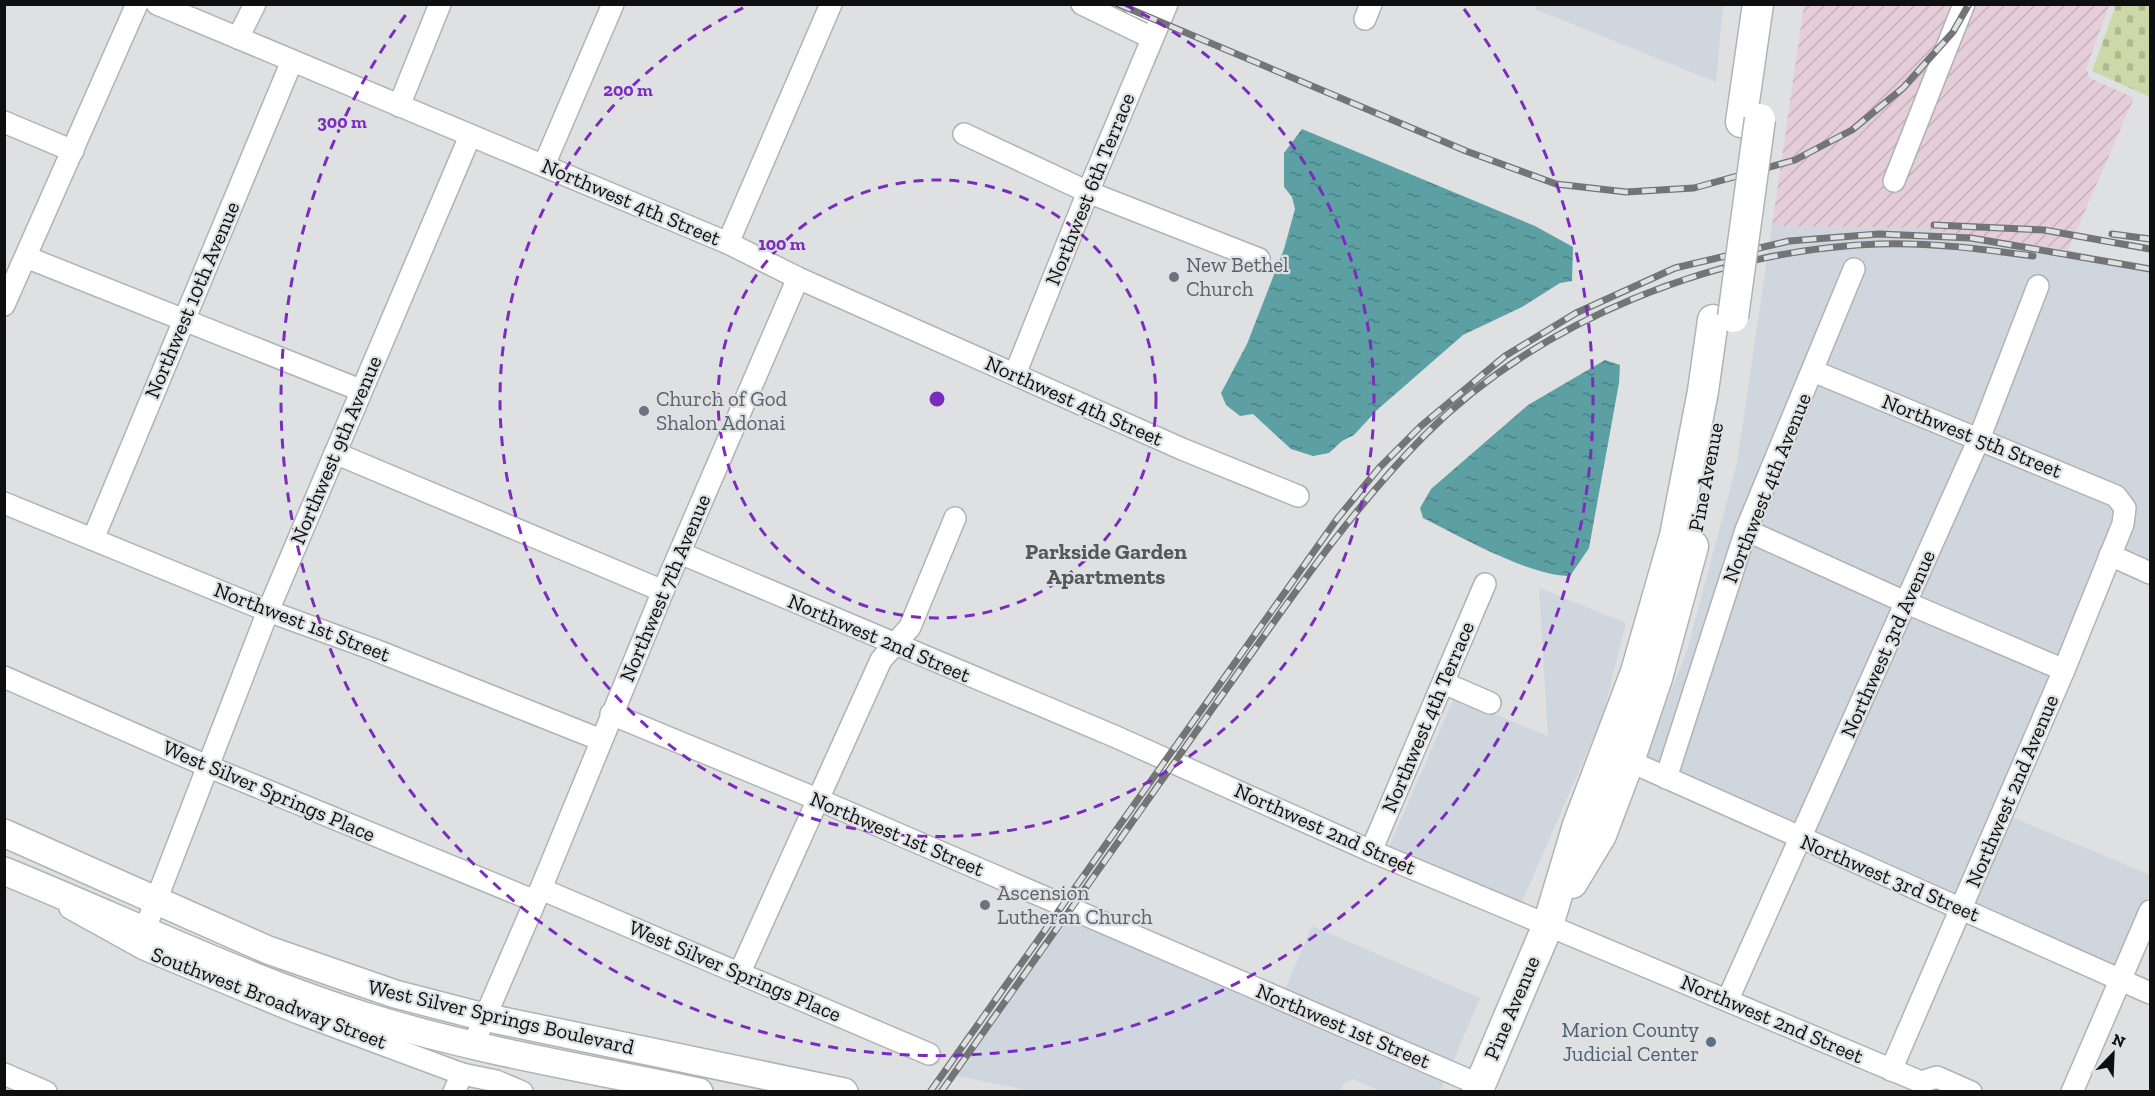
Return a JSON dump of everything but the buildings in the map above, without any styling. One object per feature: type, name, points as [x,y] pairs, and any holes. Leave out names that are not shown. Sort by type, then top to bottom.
[{"type":"highway","name":"Pine Avenue","points":[[1548,925],[1601,835],[1629,760],[1679,604],[1709,468],[1723,319],[1750,121],[1758,4]]},
{"type":"highway","name":"Pine Avenue","points":[[1750,121],[1776,4]]},
{"type":"highway","name":"Pine Avenue","points":[[1478,1088],[1548,925],[1578,825],[1636,672],[1658,598],[1723,319]]},
{"type":"main road","name":"West Silver Springs Boulevard","points":[[5,834],[268,950],[352,981],[484,1017],[844,1092]]},
{"type":"main road","name":"West Silver Springs Boulevard","points":[[16,875],[324,1001],[403,1027],[473,1045],[699,1092]]},
{"type":"street","points":[[5,303],[137,4]]},
{"type":"street","name":"Northwest 4th Street","points":[[157,4],[728,243],[798,278],[1182,449],[1298,496]]},
{"type":"street","points":[[238,38],[255,4]]},
{"type":"street","points":[[399,106],[440,4]]},
{"type":"street","points":[[544,165],[613,4]]},
{"type":"street","points":[[728,243],[831,4]]},
{"type":"street","points":[[1082,4],[1152,38]]},
{"type":"street","points":[[1133,4],[1164,11]]},
{"type":"street","points":[[1894,181],[1964,4]]},
{"type":"street","name":"Northwest 6th Terrace","points":[[1015,374],[1164,11]]},
{"type":"street","name":"Northwest 10th Avenue","points":[[93,539],[292,61]]},
{"type":"street","points":[[4,122],[73,151]]},
{"type":"street","points":[[964,134],[1088,192],[1259,259]]},
{"type":"street","name":"Northwest 9th Avenue","points":[[145,929],[268,611],[360,390],[470,136]]},
{"type":"street","points":[[26,257],[360,390]]},
{"type":"street","name":"Northwest 4th Avenue","points":[[1666,778],[1746,530],[1814,371],[1854,269]]},
{"type":"street","name":"Northwest 7th Avenue","points":[[473,1045],[538,895],[663,591],[798,278]]},
{"type":"street","name":"Northwest 3rd Avenue","points":[[1728,999],[1979,439],[2038,286]]},
{"type":"street","name":"Northwest 5th Street","points":[[1814,371],[2116,496],[2125,508]]},
{"type":"street","points":[[335,453],[663,591]]},
{"type":"street","name":"Northwest 1st Street","points":[[4,503],[268,611],[375,650],[601,740]]},
{"type":"street","name":"Northwest 2nd Avenue","points":[[1891,1070],[2064,670],[2123,524],[2125,508]]},
{"type":"street","points":[[740,972],[881,660],[910,627],[955,518]]},
{"type":"street","points":[[1746,530],[1907,603],[2064,670]]},
{"type":"street","name":"Northwest 2nd Street","points":[[680,553],[1114,736],[1371,851],[1728,999],[1921,1083],[1937,1077],[1971,1092]]},
{"type":"street","points":[[2110,555],[2151,573]]},
{"type":"street","name":"Northwest 4th Terrace","points":[[1371,851],[1485,584]]},
{"type":"street","name":"West Silver Springs Place","points":[[4,677],[207,765],[740,972],[929,1054]]},
{"type":"street","points":[[1444,683],[1490,703]]},
{"type":"street","name":"Northwest 1st Street","points":[[611,714],[817,800],[1478,1088]]},
{"type":"street","name":"Northwest 3rd Street","points":[[1629,760],[1799,838],[2151,993]]},
{"type":"street","name":"Southwest Broadway Street","points":[[16,875],[89,921],[144,949],[458,1083],[496,1081],[522,1092]]},
{"type":"street","points":[[2072,1092],[2151,911]]},
{"type":"street","points":[[4,1074],[46,1092]]},
{"type":"shaded area","points":[[1537,5],[1723,5],[1716,82],[1535,9]]},
{"type":"shaded area","points":[[1804,5],[1956,5],[1884,186],[1898,191],[1972,5],[2109,5],[2086,69],[2090,78],[2134,98],[2068,250],[1918,228],[1772,226]]},
{"type":"shaded area","points":[[1772,226],[1918,228],[2068,250],[2150,266],[2150,563],[2120,550],[2132,512],[2136,509],[2134,501],[1989,434],[2048,280],[2034,276],[1975,428],[1824,366],[1864,265],[1850,259],[1807,368],[1662,766],[1645,759],[1688,647],[1737,463]]},
{"type":"shaded area","points":[[1817,382],[1969,444],[1904,593],[1756,525]]},
{"type":"shaded area","points":[[1983,450],[2111,503],[2117,511],[2060,659],[1917,599]]},
{"type":"shaded area","points":[[1750,541],[1897,608],[1795,827],[1675,773]]},
{"type":"shaded area","points":[[1539,588],[1626,623],[1602,718],[1521,904],[1388,849],[1454,698],[1548,736]]},
{"type":"shaded area","points":[[1910,614],[2053,675],[1958,898],[1809,833]]},
{"type":"shaded area","points":[[2009,816],[2150,875],[2150,892],[2117,969],[1972,904]]},
{"type":"shaded area","points":[[1070,918],[1445,1079],[1440,1092],[1381,1091],[1353,1079],[1344,1083],[1340,1092],[1036,1092],[948,1074]]},
{"type":"shaded area","points":[[1312,926],[1480,998],[1452,1064],[1284,992]]},
{"type":"green space","points":[[2116,5],[2150,5],[2150,97],[2092,71]]},
{"type":"water","points":[[1302,129],[1535,226],[1573,247],[1572,281],[1560,283],[1522,307],[1463,335],[1377,410],[1354,435],[1342,441],[1329,453],[1313,456],[1291,449],[1253,414],[1240,416],[1226,405],[1221,393],[1247,344],[1284,249],[1295,209],[1292,197],[1284,187],[1284,153]]},
{"type":"water","points":[[1605,360],[1620,365],[1619,383],[1589,548],[1570,576],[1536,570],[1516,563],[1423,518],[1420,508],[1431,489],[1528,405]]},
{"type":"railway","points":[[1118,4],[1466,151],[1556,184],[1626,192],[1694,188],[1795,160],[1852,130],[1903,88],[1953,32],[1969,4]]},
{"type":"railway","points":[[1934,225],[2044,230],[2150,249]]},
{"type":"railway","points":[[930,1092],[1337,519],[1379,468],[1421,426],[1505,356],[1576,313],[1675,268],[1789,241],[1879,234],[1971,238],[2150,269]]},
{"type":"railway","points":[[2112,234],[2150,239]]},
{"type":"railway","points":[[941,1092],[1314,566],[1395,467],[1424,436],[1470,395],[1521,358],[1575,326],[1633,299],[1693,277],[1755,260],[1817,249],[1878,244],[1956,247],[2033,256]]},
{"type":"place","name":"New Bethel Church","points":[[1174,277]]},
{"type":"place","name":"Church of God Shalon Adonai","points":[[644,411]]},
{"type":"place","name":"Ascension Lutheran Church","points":[[985,905]]},
{"type":"place","name":"Marion County Judicial Center","points":[[1711,1042]]},
{"type":"district","name":"Parkside Garden Apartments","points":[[1106,564]]}]
